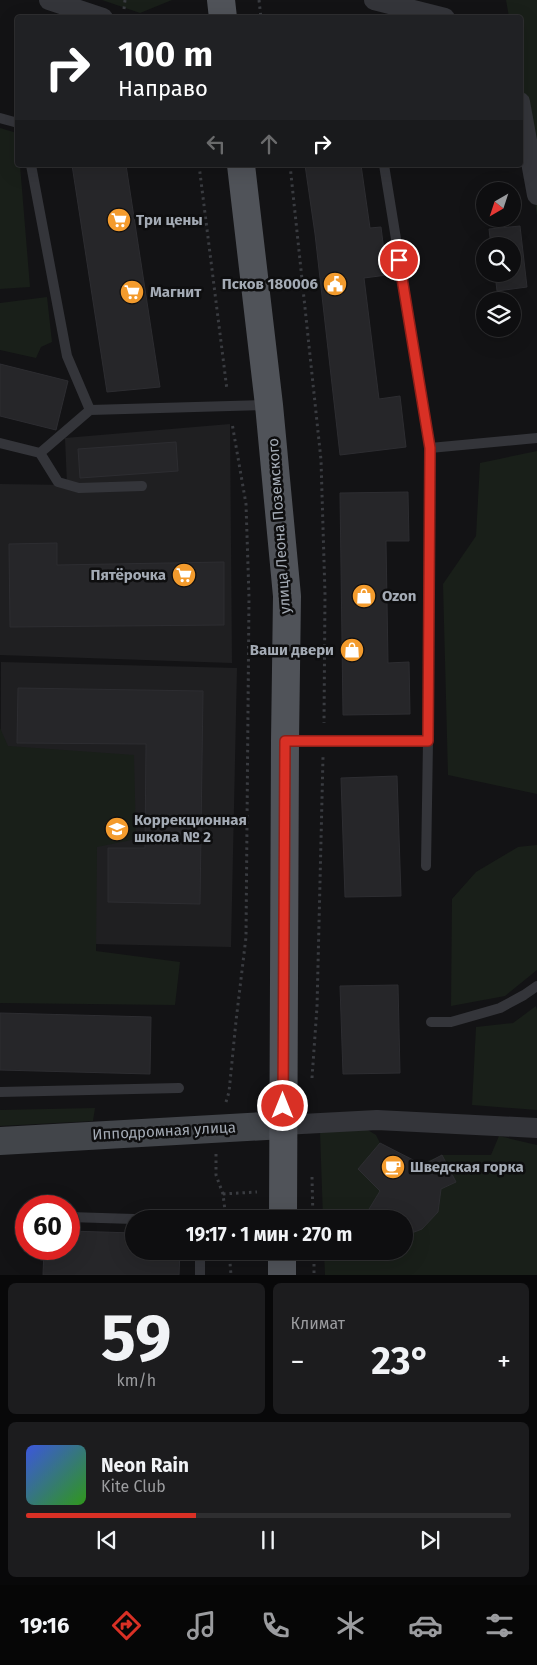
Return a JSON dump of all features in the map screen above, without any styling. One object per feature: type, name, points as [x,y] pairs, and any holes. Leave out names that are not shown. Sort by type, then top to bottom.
[{"type":"main road","points":[[221,0],[223,15]]},
{"type":"main road","name":"улица Леона Поземского","points":[[241,167],[269,405],[287,596],[283,1210]]},
{"type":"main road","name":"Ипподромная улица","points":[[0,1140],[283,1125]]},
{"type":"main road","points":[[282,1260],[282,1275]]},
{"type":"street","points":[[49,0],[94,15]]},
{"type":"street","points":[[374,0],[433,15]]},
{"type":"street","points":[[523,118],[537,195]]},
{"type":"street","name":"Ипподромная улица","points":[[283,1125],[377,1120],[537,1128]]},
{"type":"lane","points":[[0,118],[15,123]]},
{"type":"lane","points":[[31,167],[67,356],[90,410]]},
{"type":"lane","points":[[384,167],[430,448],[426,866]]},
{"type":"lane","points":[[40,452],[90,410],[269,405]]},
{"type":"lane","points":[[430,448],[537,438]]},
{"type":"lane","points":[[0,443],[40,452],[58,482],[79,488],[142,486]]},
{"type":"lane","points":[[285,741],[428,741]]},
{"type":"lane","points":[[430,1022],[451,1022],[500,1008],[537,986]]},
{"type":"lane","points":[[0,1092],[179,1088]]},
{"type":"lane","points":[[80,1217],[125,1219]]},
{"type":"lane","points":[[200,1260],[200,1275]]},
{"type":"path","points":[[259,0],[261,15]]},
{"type":"path","points":[[199,167],[229,406],[246,504],[248,597],[246,938],[229,1092],[216,1128],[216,1175],[223,1194],[225,1210]]},
{"type":"path","points":[[290,167],[321,460],[325,594],[324,741],[312,1084]]},
{"type":"path","points":[[230,1260],[231,1275]]},
{"type":"path","points":[[314,1260],[314,1275]]},
{"type":"shaded area","points":[[102,0],[172,0],[140,13]]},
{"type":"shaded area","points":[[506,0],[537,0],[537,216],[523,118],[523,15],[509,15]]},
{"type":"shaded area","points":[[0,128],[15,132],[15,167],[20,167],[30,287],[0,289]]},
{"type":"shaded area","points":[[47,297],[52,342],[41,347],[36,358],[0,350],[0,303]]},
{"type":"shaded area","points":[[230,424],[232,663],[0,655],[0,484],[67,485],[65,438]]},
{"type":"shaded area","points":[[537,451],[537,794],[448,775],[443,584],[476,536],[480,463]]},
{"type":"shaded area","name":"Коррекционная школа № 2","points":[[1,662],[237,668],[231,947],[0,942]]},
{"type":"shaded area","points":[[0,728],[8,746],[134,755],[136,839],[97,847],[96,951],[180,962],[175,1005],[0,1003]]},
{"type":"shaded area","points":[[537,845],[537,970],[505,996],[451,1006],[452,899],[476,872],[518,847]]},
{"type":"shaded area","points":[[536,1006],[537,1110],[472,1105],[476,1027],[513,1023]]},
{"type":"shaded area","points":[[95,1108],[93,1121],[0,1126],[0,1110]]},
{"type":"shaded area","points":[[363,1127],[376,1135],[380,1143],[420,1164],[442,1155],[491,1155],[499,1136],[537,1145],[537,1275],[325,1275],[324,1260],[413,1260],[413,1210],[323,1210],[320,1131]]},
{"type":"building","points":[[72,167],[126,167],[160,387],[107,392]]},
{"type":"building","points":[[305,167],[361,167],[370,228],[381,227],[387,275],[364,278],[379,399],[400,396],[406,447],[340,455],[315,234]]},
{"type":"building","points":[[520,228],[527,287],[497,291],[496,282],[521,282],[521,237],[490,237],[489,229]]},
{"type":"building","points":[[0,364],[68,381],[56,430],[0,416]]},
{"type":"building","points":[[176,442],[178,471],[80,478],[78,449]]},
{"type":"building","points":[[408,492],[409,541],[386,541],[388,663],[409,662],[410,714],[343,715],[340,493]]},
{"type":"building","points":[[57,543],[57,565],[224,562],[224,625],[10,627],[9,544]]},
{"type":"building","points":[[18,688],[203,691],[200,904],[108,902],[108,848],[145,848],[146,744],[17,743]]},
{"type":"building","points":[[397,776],[401,896],[345,897],[341,778]]},
{"type":"building","points":[[398,985],[400,1073],[343,1074],[340,986]]},
{"type":"building","points":[[0,1013],[151,1017],[150,1074],[0,1070]]},
{"type":"building","points":[[380,1143],[423,1165],[442,1155],[456,1182],[441,1189],[438,1212],[422,1229],[413,1232],[413,1210],[368,1210],[380,1191],[358,1169]]},
{"type":"building","points":[[80,1231],[125,1233],[125,1260],[180,1260],[179,1275],[43,1275],[44,1260],[80,1260]]},
{"type":"place","name":"Три цены","points":[[119,220]]},
{"type":"place","name":"Псков 180006","points":[[335,284]]},
{"type":"place","name":"Магнит","points":[[132,292]]},
{"type":"place","name":"Пятёрочка","points":[[184,575]]},
{"type":"place","name":"Ozon","points":[[364,596]]},
{"type":"place","name":"Ваши двери","points":[[352,650]]},
{"type":"place","name":"Коррекционная школа № 2","points":[[117,829]]},
{"type":"place","name":"Шведская горка","points":[[393,1167]]},
{"type":"route","points":[[283,1106],[285,741],[428,741],[430,448],[399,260]]}]
